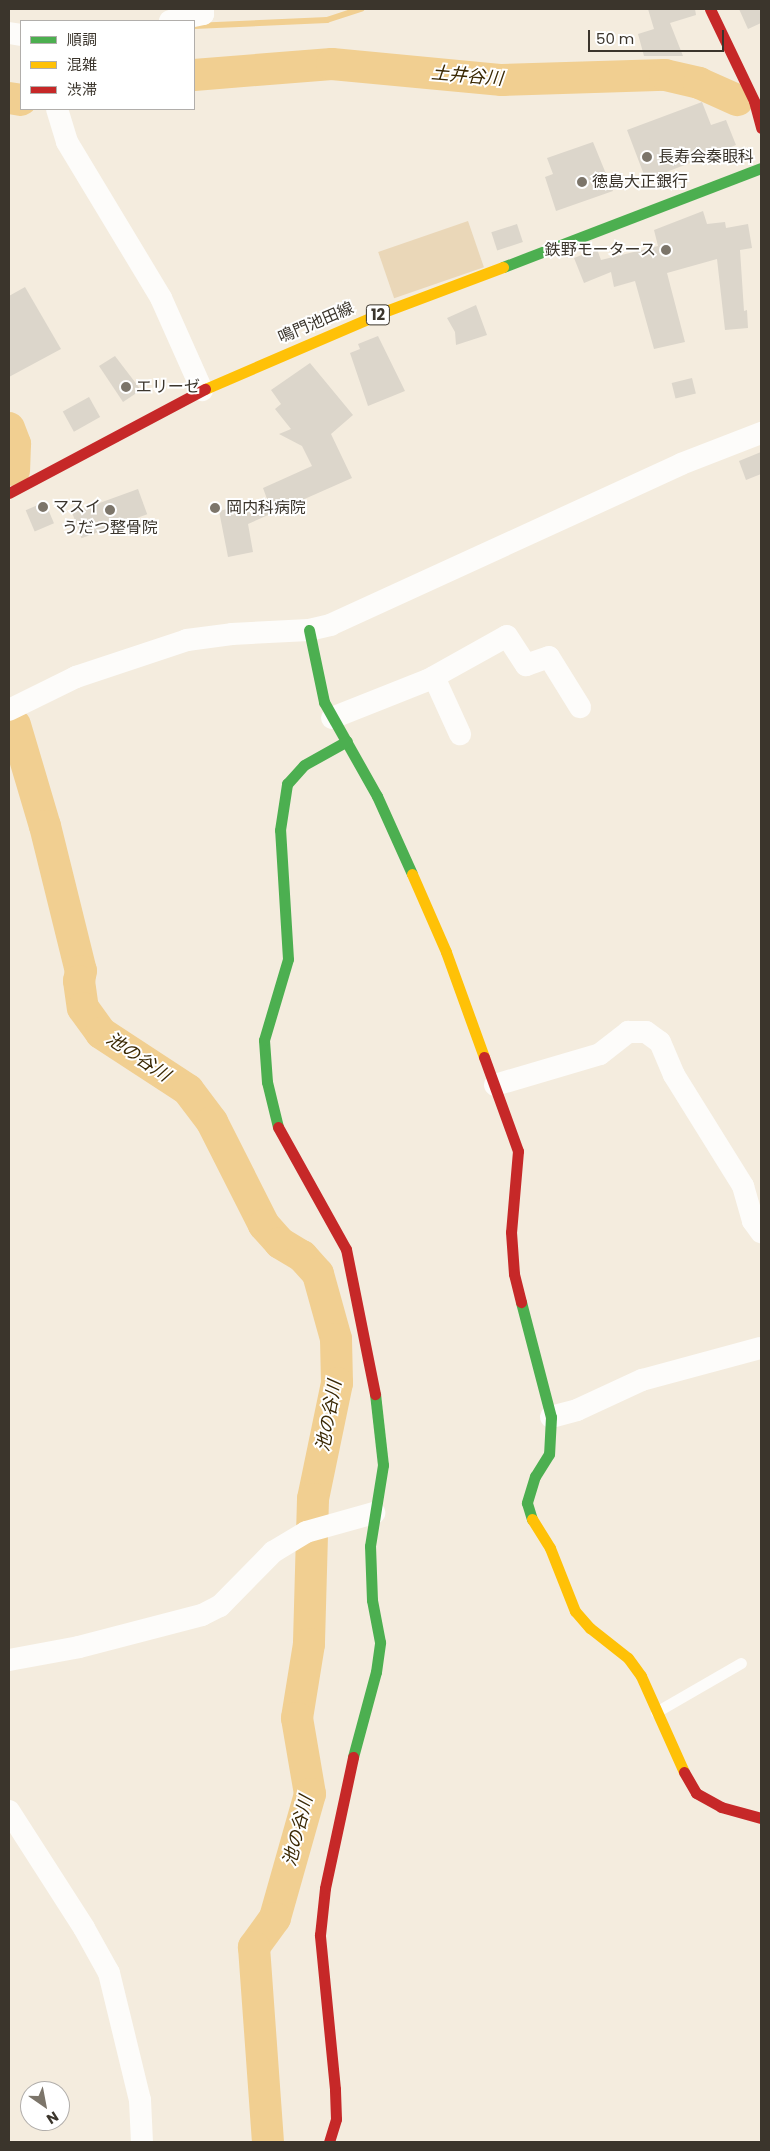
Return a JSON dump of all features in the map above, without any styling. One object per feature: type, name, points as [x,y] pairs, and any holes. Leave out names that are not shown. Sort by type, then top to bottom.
[{"type":"street","points":[[175,20],[203,14],[203,9]]},
{"type":"street","points":[[710,9],[754,101],[761,128]]},
{"type":"street","points":[[58,110],[67,142],[161,298],[202,390]]},
{"type":"street","name":"鳴門池田線","points":[[9,493],[202,390],[386,311],[761,168]]},
{"type":"street","points":[[9,710],[76,677],[187,640],[232,634],[309,630],[383,601],[681,464],[761,433]]},
{"type":"street","points":[[309,630],[324,702],[377,796],[446,952],[518,1151],[511,1232],[514,1274],[551,1417],[549,1454],[535,1476],[527,1503],[531,1518],[550,1548],[575,1611],[590,1628],[628,1658],[641,1676],[676,1760],[696,1793],[721,1807],[760,1815]]},
{"type":"street","points":[[332,718],[434,677],[507,636],[526,665],[550,657],[580,707]]},
{"type":"street","points":[[434,677],[460,734]]},
{"type":"street","points":[[329,2142],[336,2119],[335,2089],[320,1936],[325,1888],[344,1790],[376,1672],[380,1642],[372,1600],[370,1546],[383,1465],[375,1394],[346,1249],[278,1126],[267,1082],[264,1040],[288,959],[287,905],[280,830],[287,784],[304,765],[347,741]]},
{"type":"street","points":[[495,1085],[600,1054],[628,1032],[646,1032],[660,1042],[674,1076],[743,1186],[753,1221],[761,1232]]},
{"type":"street","points":[[551,1417],[577,1410],[642,1380],[761,1348]]},
{"type":"street","points":[[9,1660],[78,1647],[202,1615],[220,1606],[273,1552],[312,1530],[374,1513]]},
{"type":"street","points":[[9,1811],[84,1928],[109,1974],[140,2100],[142,2142]]},
{"type":"lane","points":[[656,1712],[741,1663]]},
{"type":"shaded area","points":[[468,221],[484,267],[394,298],[378,252]]},
{"type":"building","points":[[648,9],[695,9],[696,15],[670,23],[683,56],[644,56],[638,34],[654,29]]},
{"type":"building","points":[[739,9],[761,9],[761,23],[748,29]]},
{"type":"building","points":[[702,102],[711,125],[726,120],[736,145],[646,180],[627,130]]},
{"type":"building","points":[[593,142],[613,191],[556,211],[545,177],[553,174],[547,158]]},
{"type":"building","points":[[703,211],[707,224],[725,222],[726,228],[748,224],[752,248],[740,250],[744,311],[747,310],[748,328],[725,330],[717,259],[667,273],[685,342],[654,349],[635,281],[614,287],[611,272],[584,283],[574,258],[597,249],[601,260],[658,246],[654,230]]},
{"type":"building","points":[[517,224],[523,242],[497,250],[491,232]]},
{"type":"building","points":[[25,287],[61,349],[9,377],[9,296]]},
{"type":"building","points":[[476,305],[487,335],[456,345],[455,332],[447,318]]},
{"type":"building","points":[[378,336],[405,391],[368,406],[350,353],[360,349],[358,344]]},
{"type":"building","points":[[115,356],[141,390],[123,402],[99,366]]},
{"type":"building","points":[[310,363],[353,415],[331,434],[352,478],[248,524],[253,552],[228,557],[219,511],[267,499],[263,488],[312,466],[302,446],[279,434],[291,429],[275,409],[281,404],[271,390]]},
{"type":"building","points":[[692,378],[696,394],[675,399],[672,383]]},
{"type":"building","points":[[89,397],[100,417],[74,432],[63,412]]},
{"type":"building","points":[[761,452],[761,474],[746,480],[739,461]]},
{"type":"building","points":[[138,489],[147,514],[81,538],[72,513]]},
{"type":"building","points":[[45,502],[54,523],[35,531],[26,510]]},
{"type":"waterway","points":[[195,26],[327,20],[361,9]]},
{"type":"waterway","name":"土井谷川","points":[[195,75],[332,64],[502,80],[665,75],[699,83],[737,100]]},
{"type":"waterway","name":"土井谷川","points":[[9,98],[20,100]]},
{"type":"waterway","name":"池の谷川","points":[[9,428],[15,444],[14,470]]},
{"type":"waterway","name":"池の谷川","points":[[15,725],[45,826],[81,971],[79,981],[83,1008],[101,1033],[188,1090],[212,1122],[264,1225],[280,1243],[302,1256],[318,1274],[336,1339],[337,1383],[313,1499],[309,1644],[297,1718],[310,1794],[275,1918],[254,1947],[268,2142]]},
{"type":"traffic: fast","points":[[503,267],[761,168]]},
{"type":"traffic: fast","points":[[309,630],[324,702],[377,796],[412,874]]},
{"type":"traffic: fast","points":[[278,1127],[267,1082],[264,1040],[288,959],[280,830],[287,784],[304,765],[347,741]]},
{"type":"traffic: fast","points":[[521,1302],[551,1417],[549,1454],[535,1476],[527,1503],[532,1519]]},
{"type":"traffic: fast","points":[[353,1757],[376,1672],[380,1642],[372,1600],[370,1546],[383,1465],[375,1394]]},
{"type":"traffic: slow","points":[[205,389],[386,311],[503,267]]},
{"type":"traffic: slow","points":[[412,874],[446,952],[484,1057]]},
{"type":"traffic: slow","points":[[532,1519],[550,1548],[575,1611],[590,1628],[628,1658],[641,1676],[684,1772]]},
{"type":"traffic: jam","points":[[710,9],[754,101],[761,128]]},
{"type":"traffic: jam","points":[[9,493],[205,389]]},
{"type":"traffic: jam","points":[[484,1057],[518,1151],[511,1232],[514,1274],[521,1302]]},
{"type":"traffic: jam","points":[[278,1127],[346,1249],[375,1394]]},
{"type":"traffic: jam","points":[[329,2142],[336,2119],[335,2089],[320,1935],[325,1888],[353,1757]]},
{"type":"traffic: jam","points":[[684,1772],[696,1793],[721,1807],[761,1818]]},
{"type":"place","name":"長寿会秦眼科","points":[[647,157]]},
{"type":"place","name":"徳島大正銀行","points":[[582,182]]},
{"type":"place","name":"鉄野モータース","points":[[666,250]]},
{"type":"place","name":"エリーゼ","points":[[126,387]]},
{"type":"place","name":"マスイ","points":[[43,507]]},
{"type":"place","name":"岡内科病院","points":[[215,508]]},
{"type":"place","name":"うだつ整骨院","points":[[110,510]]}]
